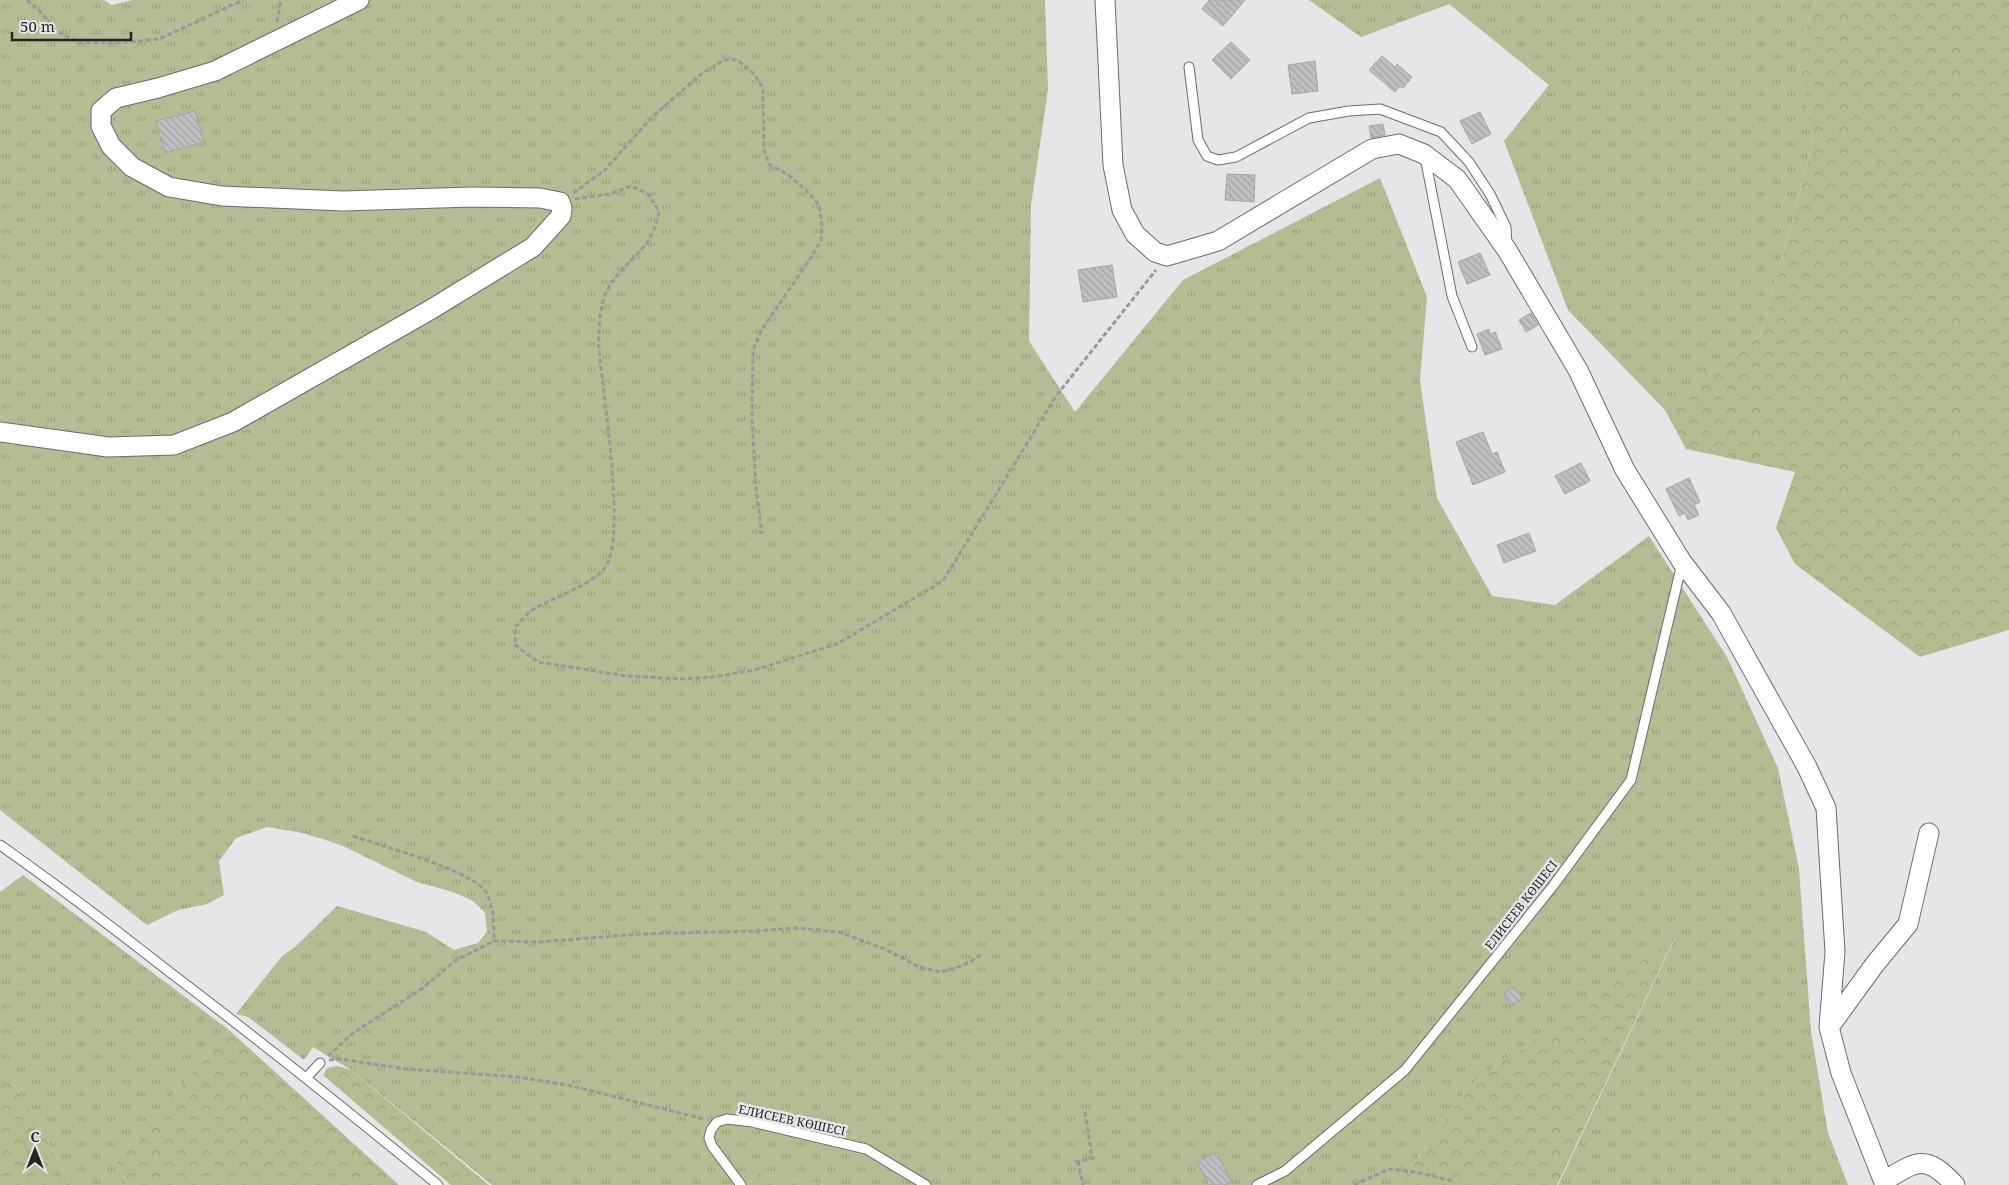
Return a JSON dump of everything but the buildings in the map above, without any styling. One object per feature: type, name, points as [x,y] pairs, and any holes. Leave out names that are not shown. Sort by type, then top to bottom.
[{"type":"street","points":[[0,432],[108,448],[174,445],[233,422],[430,310],[533,247],[561,216],[562,208],[560,202],[540,198],[472,197],[343,200],[222,196],[169,187],[132,167],[111,146],[101,126],[101,111],[116,98],[215,71],[359,0]]},
{"type":"street","points":[[1105,0],[1113,165],[1122,210],[1135,234],[1155,252],[1167,256],[1218,241],[1372,149],[1399,144],[1424,154],[1456,179],[1507,250],[1578,370],[1625,470],[1682,562],[1720,613],[1784,723],[1826,808],[1835,952],[1829,1027],[1844,1082],[1885,1183],[1917,1162],[1929,1163],[1955,1185]]},
{"type":"street","points":[[1829,1027],[1875,964],[1908,924],[1928,833]]},
{"type":"lane","points":[[1189,67],[1198,140],[1207,156],[1218,160],[1236,157],[1309,118],[1349,111],[1380,109],[1441,132],[1469,162],[1490,194],[1506,228],[1507,250]]},
{"type":"lane","points":[[1424,154],[1452,296],[1472,347]]},
{"type":"lane","name":"ЕЛИСЕЕВ КӨШЕСІ","points":[[1257,1185],[1285,1171],[1405,1070],[1553,886],[1631,780],[1682,562]]},
{"type":"lane","points":[[0,845],[49,878],[306,1078],[438,1185]]},
{"type":"lane","points":[[306,1078],[320,1063]]},
{"type":"lane","name":"ЕЛИСЕЕВ КӨШЕСІ","points":[[717,1122],[727,1119],[752,1122],[866,1149],[926,1185]]},
{"type":"lane","points":[[717,1122],[711,1130],[709,1138],[712,1146],[741,1185]]},
{"type":"path","points":[[27,0],[39,10],[55,30],[78,42],[116,43],[159,39],[244,0]]},
{"type":"path","points":[[560,202],[604,171],[652,117],[700,75],[722,61],[732,59],[740,62],[754,74],[763,88],[764,149],[769,164],[787,174],[806,190],[819,205],[822,225],[821,240],[814,253],[761,331],[753,350],[752,416],[756,488],[762,534]]},
{"type":"path","points":[[560,202],[610,194],[631,186],[648,194],[659,211],[656,225],[645,245],[615,275],[602,305],[598,345],[615,502],[612,552],[605,569],[571,591],[533,609],[516,626],[515,645],[538,662],[627,676],[681,679],[713,677],[754,670],[837,644],[942,581],[1056,396],[1167,256]]},
{"type":"path","points":[[353,836],[435,863],[475,882],[485,891],[491,907],[494,941]]},
{"type":"path","points":[[320,1063],[353,1033],[423,988],[454,961],[494,941],[556,941],[640,934],[797,928],[839,932],[887,950],[919,967],[941,972],[962,966],[981,955]]},
{"type":"path","points":[[320,1063],[325,1060],[340,1059],[406,1069],[518,1076],[572,1086],[717,1122]]},
{"type":"path","points":[[1083,1185],[1076,1161],[1094,1158],[1085,1112]]},
{"type":"path","points":[[1354,1185],[1389,1169],[1415,1172],[1453,1181]]},
{"type":"green space","points":[[0,0],[104,0],[111,5],[133,0],[1045,0],[1048,90],[1031,205],[1029,341],[1075,412],[1183,280],[1380,178],[1427,297],[1420,381],[1437,498],[1492,596],[1555,605],[1649,536],[1727,657],[1778,768],[1799,869],[1811,1032],[1828,1133],[1848,1185],[1558,1185],[1675,938],[1468,1087],[1398,1185],[825,1185],[758,1173],[746,1185],[492,1185],[351,1070],[313,1047],[304,1060],[248,1017],[236,1014],[282,956],[295,947],[337,906],[426,932],[454,950],[478,943],[487,932],[485,913],[473,901],[453,892],[417,882],[341,845],[303,833],[267,827],[236,838],[219,861],[224,895],[207,904],[178,910],[147,925],[0,810]]},
{"type":"green space","points":[[1309,0],[1816,0],[1797,52],[1813,140],[1760,336],[1665,410],[1568,310],[1504,141],[1549,85],[1449,4],[1361,37]]},
{"type":"green space","points":[[1816,0],[2009,0],[2009,630],[1920,657],[1795,564],[1776,528],[1795,472],[1686,449],[1665,410],[1760,336],[1813,140],[1797,52]]},
{"type":"green space","points":[[23,875],[229,1030],[116,1161],[127,1185],[72,1185],[17,1087],[0,1074],[0,892]]},
{"type":"green space","points":[[1675,937],[1557,1185],[1398,1185],[1468,1087]]},
{"type":"green space","points":[[229,1030],[399,1185],[127,1185],[116,1161]]},
{"type":"green space","points":[[337,1066],[351,1070],[489,1185],[451,1185],[323,1075],[327,1068]]},
{"type":"green space","points":[[0,1074],[17,1087],[72,1185],[0,1185]]},
{"type":"green space","points":[[758,1173],[825,1185],[746,1185]]}]
